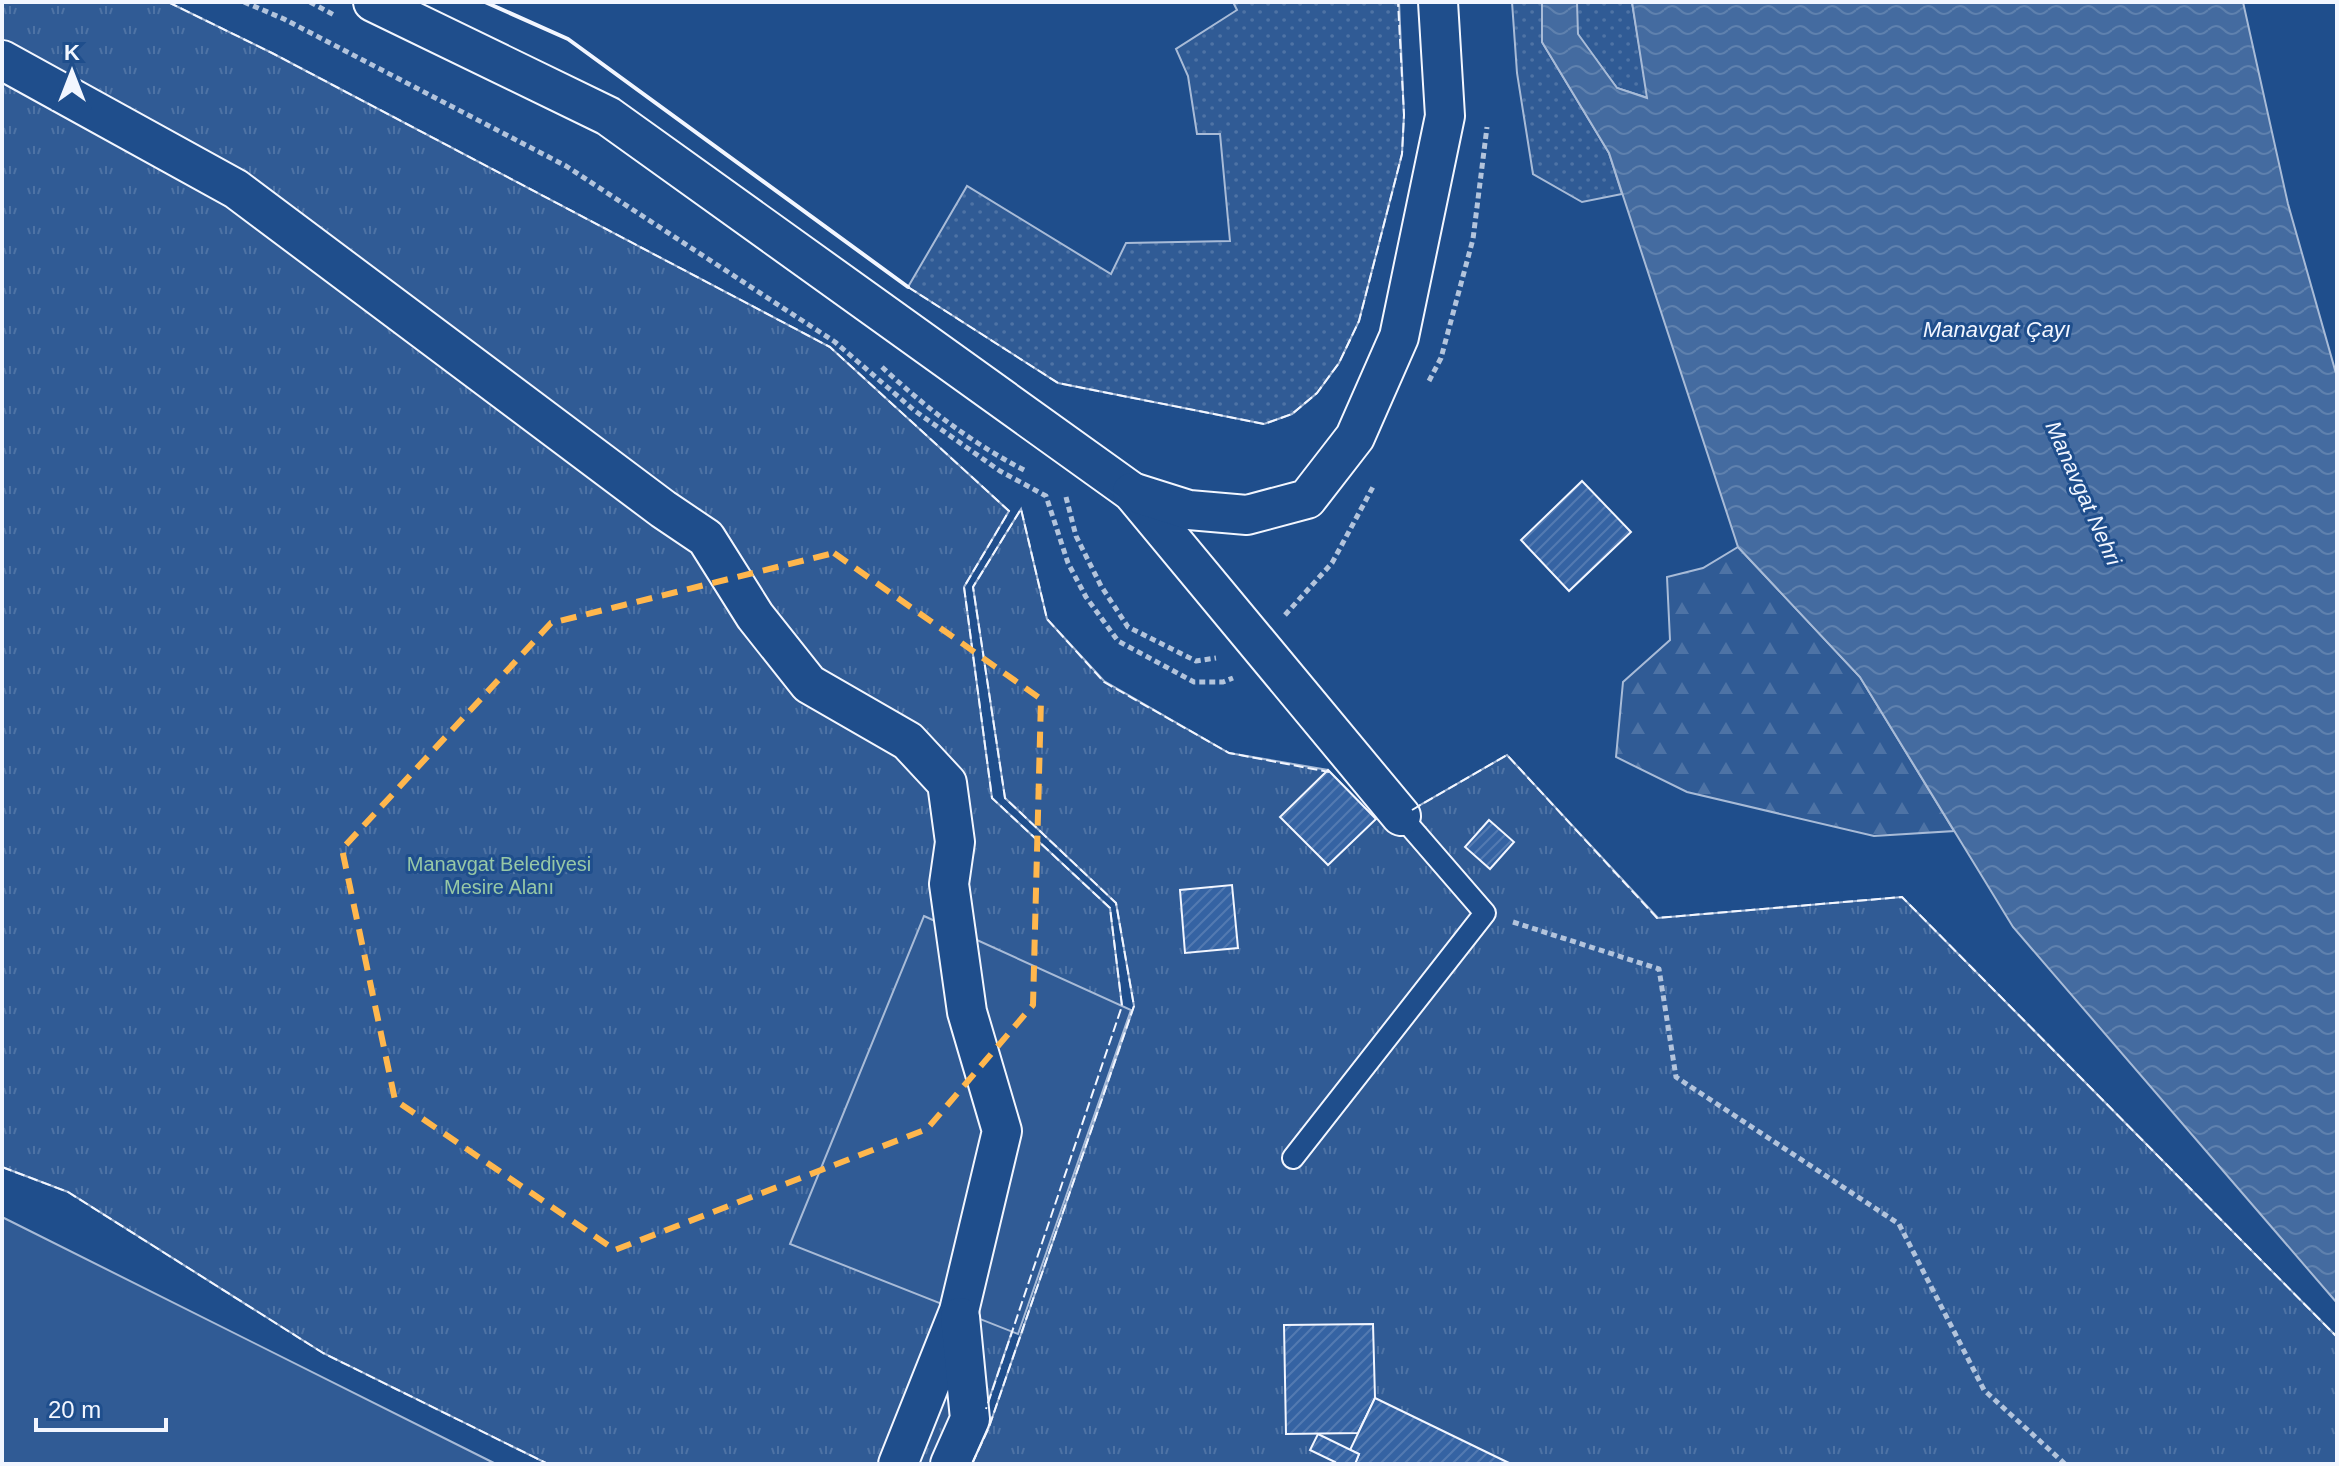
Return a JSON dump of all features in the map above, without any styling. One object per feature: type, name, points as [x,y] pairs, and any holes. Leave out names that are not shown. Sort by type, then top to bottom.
[{"type":"street","points":[[373,2],[608,116],[1132,492],[1401,816]]},
{"type":"street","points":[[1132,492],[1189,510],[1247,515],[1307,499],[1355,437],[1399,337],[1445,116],[1438,2]]},
{"type":"street","points":[[2,60],[236,189],[706,538],[755,616],[809,684],[908,741],[947,783],[955,842],[949,884],[967,1012],[1002,1131],[959,1311],[898,1464]]},
{"type":"street","points":[[950,1464],[970,1419],[959,1311]]},
{"type":"lane","points":[[1293,1158],[1485,913],[1401,816]]},
{"type":"path","points":[[244,2],[284,19],[566,166],[835,342],[915,411],[1000,471],[1046,496],[1068,563],[1086,597],[1118,641],[1194,682],[1223,682],[1235,678]]},
{"type":"path","points":[[310,2],[338,17]]},
{"type":"path","points":[[1427,384],[1441,358],[1473,239],[1488,135],[1486,120]]},
{"type":"path","points":[[878,364],[923,405],[996,456],[1037,476]]},
{"type":"path","points":[[1064,489],[1076,536],[1101,586],[1128,627],[1196,661],[1249,653],[1260,644],[1332,563],[1380,474]]},
{"type":"path","points":[[1485,913],[1659,969],[1676,1077],[1899,1224],[1984,1390],[2065,1464]]},
{"type":"highlighted area","points":[[834,553],[1041,699],[1033,1005],[927,1129],[615,1250],[395,1100],[342,849],[551,623]]},
{"type":"green space","name":"Manavgat Belediyesi Mesire Alanı","points":[[2,2],[168,2],[272,53],[830,347],[1009,511],[964,587],[992,798],[1110,908],[1122,1006],[981,1423],[963,1464],[548,1464],[323,1353],[68,1192],[2,1167]]},
{"type":"green space","points":[[1233,2],[1399,2],[1404,115],[1402,154],[1359,321],[1339,363],[1317,393],[1292,414],[1264,424],[1058,383],[908,287],[967,186],[1111,274],[1126,243],[1230,241],[1220,134],[1197,134],[1188,76],[1176,49],[1237,10]]},
{"type":"green space","points":[[1512,2],[1542,2],[1542,42],[1609,153],[1622,194],[1582,202],[1533,174],[1517,73]]},
{"type":"green space","points":[[1577,2],[1632,2],[1648,98],[1617,88],[1577,34]]},
{"type":"green space","points":[[1021,509],[1047,619],[1104,681],[1229,753],[1328,770],[1376,819],[1401,816],[1507,755],[1658,918],[1902,897],[2337,1337],[2337,1464],[972,1464],[989,1427],[1134,1006],[1116,903],[1005,798],[973,587]]},
{"type":"green space","points":[[1738,547],[1860,677],[1954,831],[1874,836],[1687,792],[1616,757],[1623,682],[1670,640],[1667,577],[1703,568]]},
{"type":"shaded area","points":[[924,916],[1131,1010],[1018,1334],[790,1244]]},
{"type":"shaded area","points":[[2,1217],[496,1464],[2,1464]]},
{"type":"water","name":"Manavgat Çayı","points":[[1542,2],[1577,2],[1578,34],[1617,88],[1647,98],[1632,2],[2243,2],[2288,204],[2337,377],[2337,1303],[2013,927],[1860,677],[1738,547],[1609,153],[1542,42]]},
{"type":"building","points":[[1582,481],[1631,532],[1569,591],[1521,540]]},
{"type":"building","points":[[1328,770],[1376,819],[1328,865],[1280,817]]},
{"type":"building","points":[[1489,820],[1514,842],[1490,869],[1465,847]]},
{"type":"building","points":[[1232,885],[1238,948],[1185,953],[1180,890]]},
{"type":"building","points":[[1373,1324],[1375,1398],[1358,1433],[1286,1434],[1284,1325]]},
{"type":"building","points":[[1375,1398],[1509,1464],[1355,1464],[1359,1454],[1350,1450]]},
{"type":"building","points":[[1318,1434],[1359,1454],[1355,1464],[1334,1464],[1310,1450]]},
{"type":"fence","points":[[168,2],[272,53],[830,347],[1009,511],[964,587],[992,798],[1110,908],[1122,1006],[986,1409]]},
{"type":"fence","points":[[908,287],[1058,383],[1264,424],[1292,414],[1317,393],[1339,363],[1359,321],[1402,154],[1404,115],[1398,2]]},
{"type":"fence","points":[[972,1464],[989,1427],[1134,1006],[1116,903],[1005,798],[973,587],[1021,509],[1047,619],[1104,682],[1229,753],[1329,772]]},
{"type":"fence","points":[[1412,810],[1507,755],[1657,918],[1902,897],[2337,1337]]},
{"type":"fence","points":[[2,1167],[68,1192],[323,1353],[548,1464]]},
{"type":"wall","points":[[485,2],[568,39],[908,287]]},
{"type":"water label","name":"Manavgat Nehri","points":[[2084,493]]}]
